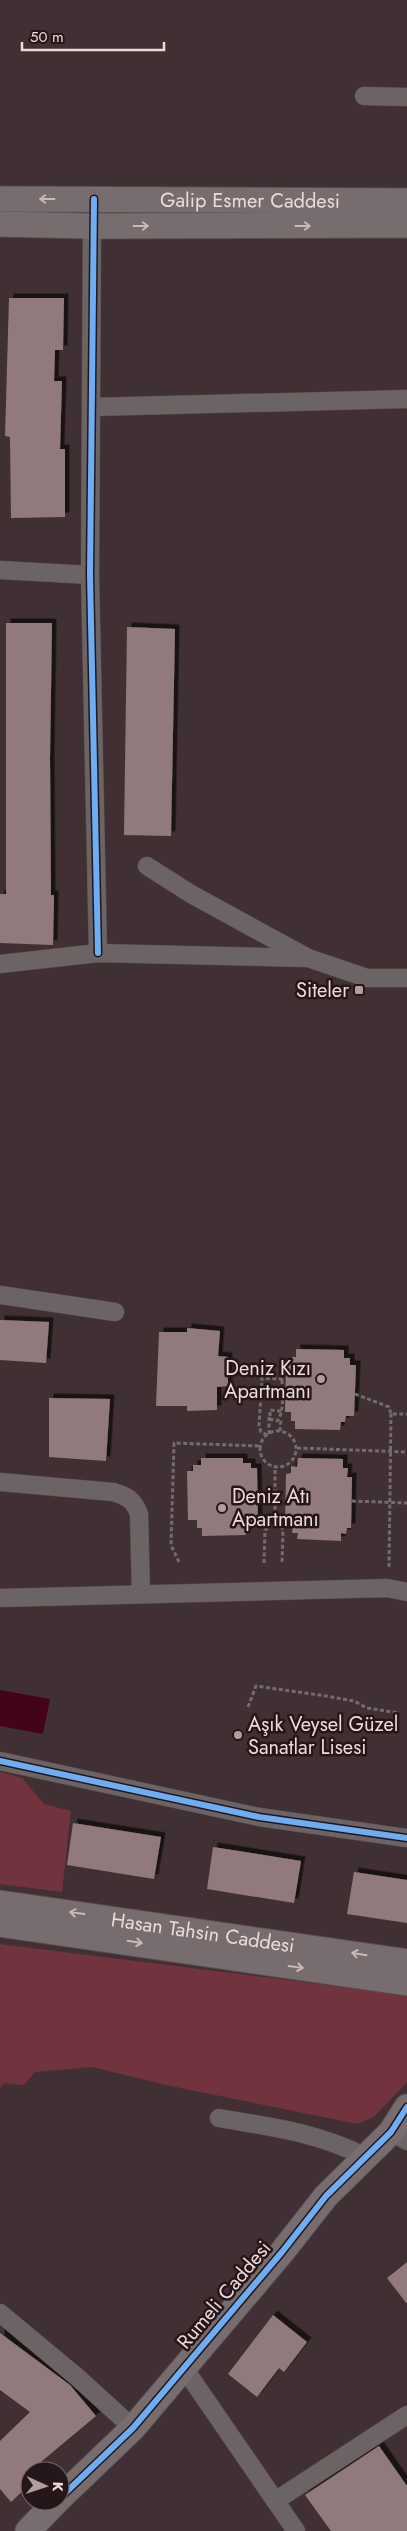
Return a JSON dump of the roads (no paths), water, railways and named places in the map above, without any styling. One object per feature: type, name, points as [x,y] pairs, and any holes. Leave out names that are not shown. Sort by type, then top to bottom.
[{"type":"street","points":[[364,96],[407,97]]},
{"type":"street","name":"Galip Esmer Caddesi","points":[[0,199],[407,201]]},
{"type":"street","points":[[94,199],[92,226],[90,575],[98,953]]},
{"type":"street","points":[[0,224],[92,226],[407,225]]},
{"type":"street","points":[[92,407],[407,398]]},
{"type":"street","points":[[0,570],[90,575]]},
{"type":"street","points":[[147,866],[191,894],[308,958],[366,978],[407,978]]},
{"type":"street","points":[[0,964],[98,953],[308,958]]},
{"type":"street","points":[[0,1295],[115,1312]]},
{"type":"street","points":[[0,1482],[113,1492],[124,1495],[135,1503],[139,1514],[141,1594]]},
{"type":"street","points":[[0,1598],[387,1588],[407,1592]]},
{"type":"street","points":[[0,1761],[259,1817],[407,1838]]},
{"type":"street","name":"Hasan Tahsin Caddesi","points":[[0,1902],[407,1962]]},
{"type":"street","name":"Hasan Tahsin Caddesi","points":[[0,1924],[407,1983]]},
{"type":"street","name":"Rumeli Caddesi","points":[[70,2488],[133,2428],[282,2252],[326,2196],[364,2156],[399,2136],[407,2107]]},
{"type":"street","points":[[219,2118],[304,2133],[336,2142],[364,2156]]},
{"type":"street","points":[[0,2313],[133,2428]]},
{"type":"street","points":[[184,2368],[296,2531]]},
{"type":"street","points":[[275,2501],[407,2415]]},
{"type":"street","points":[[28,2531],[47,2511]]},
{"type":"place","name":"Siteler","points":[[359,990]]},
{"type":"place","name":"Deniz Kızı Apartmanı","points":[[321,1379]]},
{"type":"place","name":"Deniz Atı Apartmanı","points":[[222,1508]]},
{"type":"place","name":"Aşık Veysel Güzel Sanatlar Lisesi","points":[[238,1735]]}]
